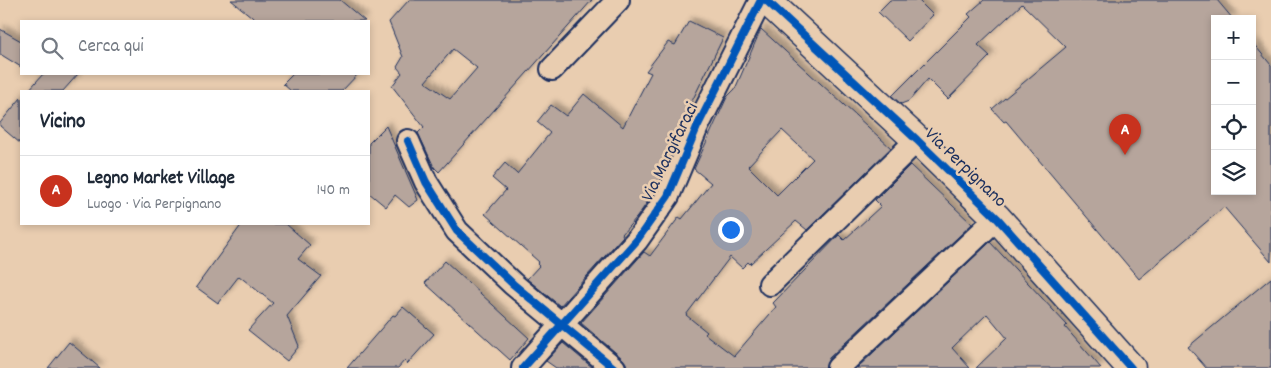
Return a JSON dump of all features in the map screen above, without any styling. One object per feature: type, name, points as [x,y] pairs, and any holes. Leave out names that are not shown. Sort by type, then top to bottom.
[{"type":"street","points":[[552,68],[618,0]]},
{"type":"street","name":"Via Margifaraci","points":[[523,368],[637,240],[668,196],[697,127],[761,0]]},
{"type":"street","name":"Via Perpignano","points":[[766,0],[917,140],[997,218],[1131,368]]},
{"type":"street","points":[[770,284],[917,140]]},
{"type":"street","points":[[408,141],[426,182],[457,231],[513,284],[614,368]]},
{"type":"street","points":[[838,368],[997,218]]},
{"type":"building","points":[[231,0],[340,0],[364,20],[256,20]]},
{"type":"building","points":[[409,0],[592,0],[439,172],[434,167],[418,133],[424,127],[392,86],[402,73],[397,67],[403,57],[389,22]],"holes":[[[453,49],[477,68],[450,99],[425,82]]]},
{"type":"building","points":[[890,0],[918,0],[933,15],[908,41],[878,12]]},
{"type":"building","points":[[984,0],[1217,0],[1230,15],[1211,15],[1211,195],[1256,195],[1256,47],[1271,65],[1271,262],[1224,207],[1139,279],[1006,121],[1004,122],[992,109],[1066,47],[1022,4],[978,45],[990,56],[948,99],[928,79],[909,101],[901,104],[892,96],[971,17],[968,14]]},
{"type":"building","points":[[689,21],[723,38],[663,160],[673,151],[656,190],[622,234],[623,236],[560,306],[527,279],[539,266],[537,264],[539,262],[485,214],[506,190],[492,178],[505,163],[517,174],[550,133],[537,122],[551,105],[566,116],[584,94],[623,127],[651,73],[646,71],[668,42],[675,45]]},
{"type":"building","points":[[0,29],[20,40],[20,66],[0,54]]},
{"type":"building","points":[[761,29],[891,148],[807,230],[796,221],[750,264],[748,262],[742,268],[730,257],[686,315],[707,332],[705,334],[734,356],[776,307],[773,303],[839,235],[844,240],[881,206],[875,200],[910,165],[972,224],[829,358],[825,368],[627,368],[622,358],[581,323],[644,252],[650,256],[679,217],[682,219],[711,183],[694,169],[727,97],[735,89]],"holes":[[[782,130],[813,159],[777,195],[748,166]]]},
{"type":"building","points":[[42,75],[77,75],[64,90],[29,90]]},
{"type":"building","points":[[292,75],[357,75],[343,90],[290,90],[283,84]]},
{"type":"building","points":[[20,99],[20,143],[0,126],[0,123]]},
{"type":"building","points":[[386,126],[418,200],[409,207],[395,195],[386,207],[370,194],[370,142]]},
{"type":"building","points":[[241,225],[287,225],[310,245],[298,259],[321,276],[287,316],[299,346],[287,361],[248,330],[273,303],[239,276],[218,303],[196,287]]},
{"type":"building","points":[[990,242],[1067,325],[1065,327],[1101,368],[976,368],[1007,338],[987,314],[952,348],[970,368],[857,368]]},
{"type":"building","points":[[445,261],[529,338],[510,360],[425,283]]},
{"type":"building","points":[[1271,278],[1271,368],[1206,368],[1188,347]]},
{"type":"building","points":[[403,307],[434,334],[407,364],[404,361],[398,368],[347,368],[393,315],[395,316]]},
{"type":"building","points":[[69,342],[100,368],[48,368]]},
{"type":"building","points":[[563,343],[593,368],[556,368],[546,361]]},
{"type":"cycle path","points":[[523,368],[637,240],[668,196],[697,127],[761,0]]},
{"type":"cycle path","points":[[766,0],[917,140],[997,218],[1131,368]]},
{"type":"cycle path","points":[[408,141],[426,182],[457,231],[513,284],[614,368]]},
{"type":"place","name":"Legno Market Village","points":[[1125,155]]}]
